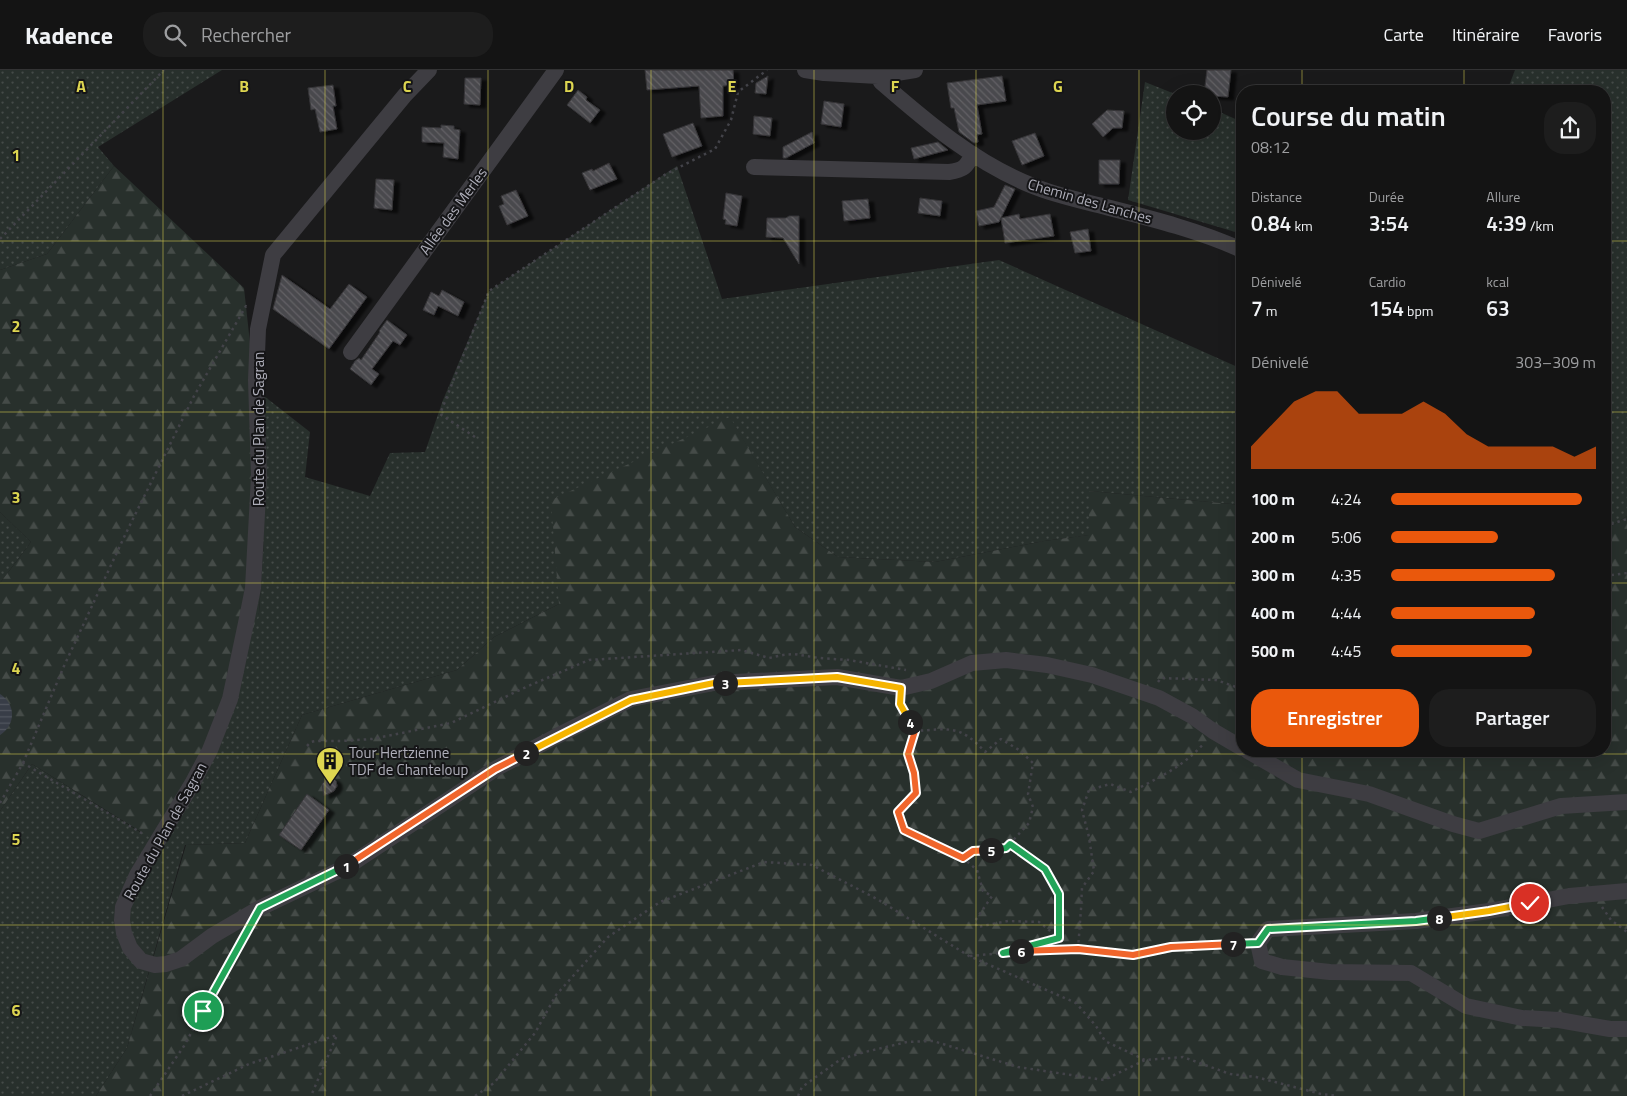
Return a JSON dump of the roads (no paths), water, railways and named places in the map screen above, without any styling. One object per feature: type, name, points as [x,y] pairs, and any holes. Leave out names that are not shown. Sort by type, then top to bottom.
[{"type":"street","name":"Route du Plan de Sagran","points":[[429,70],[405,95],[273,255],[258,329],[256,380],[259,476],[253,588],[230,699],[210,750],[192,784],[137,875],[123,907],[124,933],[130,948],[140,961],[155,965],[181,959],[212,936],[260,908],[348,866],[495,769],[631,700],[714,683],[837,677],[901,688],[931,681],[972,663],[1006,660],[1047,665],[1092,675],[1151,695],[1192,716],[1236,744]]},
{"type":"street","name":"Allée des Merles","points":[[352,352],[556,70]]},
{"type":"street","points":[[805,70],[878,76],[915,70]]},
{"type":"street","name":"Chemin des Lanches","points":[[878,76],[881,82],[924,119],[1001,172],[1034,187],[1141,216],[1222,241],[1236,247]]},
{"type":"street","points":[[754,167],[949,172],[967,166],[973,154]]},
{"type":"street","points":[[1258,757],[1298,780],[1369,794],[1453,824],[1479,830],[1560,806],[1627,802]]},
{"type":"street","points":[[1627,891],[1570,896],[1489,911],[1416,921],[1268,929],[1258,943],[1262,961],[1282,967],[1330,972],[1411,974],[1466,1006],[1522,1018],[1559,1020],[1627,1030]]},
{"type":"place","name":"Tour Hertzienne TDF de Chanteloup","points":[[330,785]]}]
